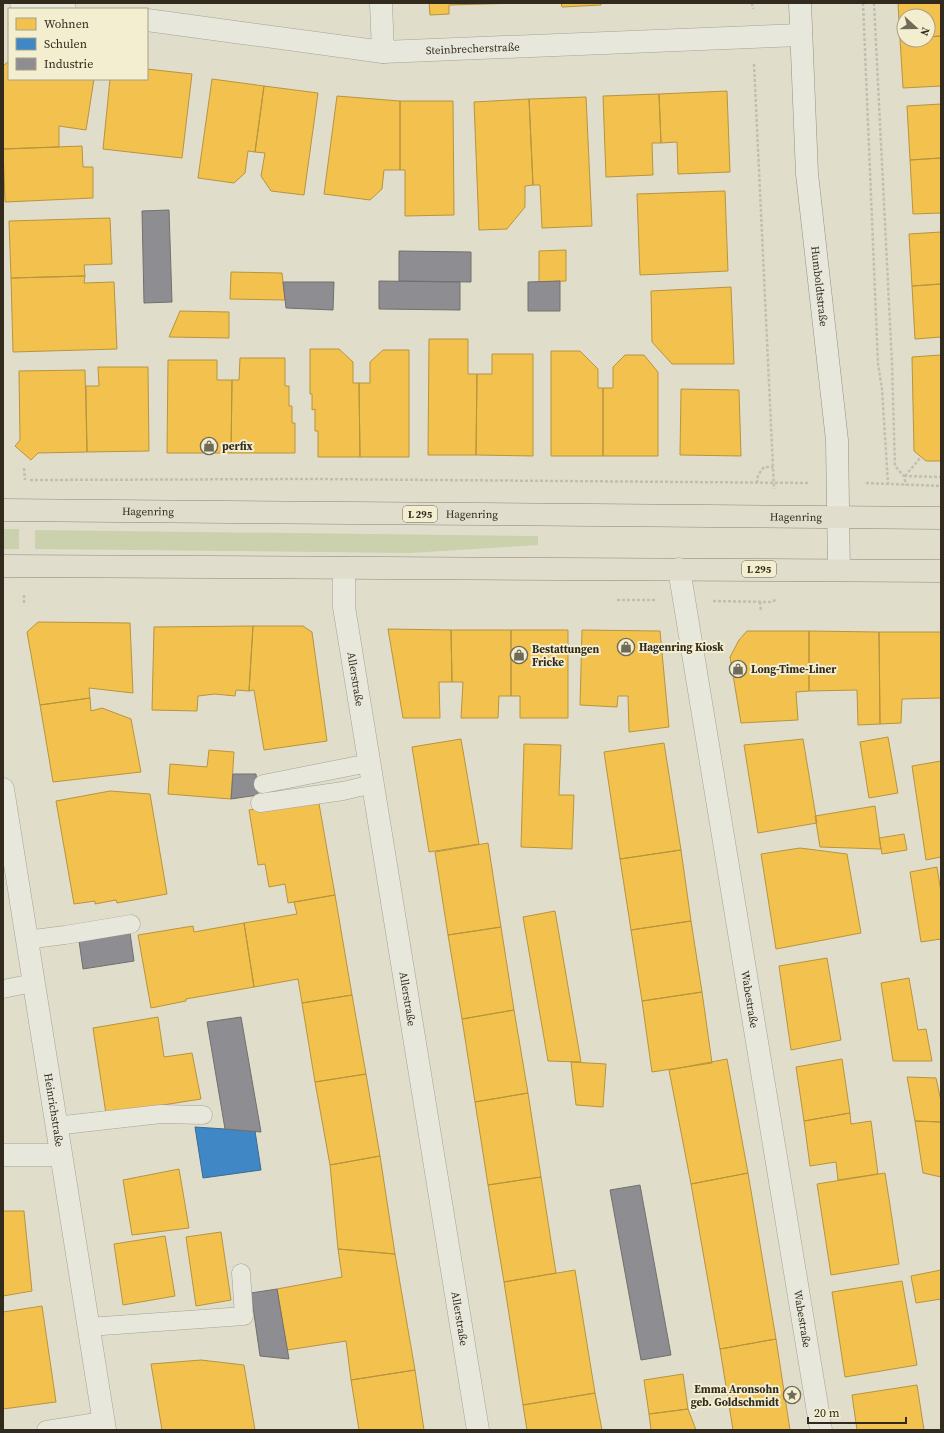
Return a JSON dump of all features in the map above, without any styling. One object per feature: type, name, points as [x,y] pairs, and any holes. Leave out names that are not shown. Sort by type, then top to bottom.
[{"type":"main road","name":"Hagenring","points":[[3,510],[941,518]]},
{"type":"main road","name":"L 295","points":[[3,566],[941,571]]},
{"type":"street","points":[[21,3],[58,8]]},
{"type":"street","points":[[381,3],[383,52]]},
{"type":"street","name":"Humboldtstraße","points":[[800,3],[807,174],[836,428],[839,570]]},
{"type":"street","name":"Steinbrecherstraße","points":[[148,20],[383,52],[801,35]]},
{"type":"street","name":"Allerstraße","points":[[344,568],[344,607],[478,1430]]},
{"type":"street","name":"Wabestraße","points":[[679,569],[821,1430]]},
{"type":"street","name":"Heinrichstraße","points":[[3,789],[104,1425]]},
{"type":"street","points":[[3,1155],[60,1155]]},
{"type":"lane","points":[[263,784],[369,763]]},
{"type":"lane","points":[[260,803],[343,791],[373,784]]},
{"type":"lane","points":[[26,940],[131,924]]},
{"type":"lane","points":[[3,989],[33,983]]},
{"type":"lane","points":[[56,1126],[161,1114],[203,1115]]},
{"type":"lane","points":[[88,1327],[244,1316],[241,1273]]},
{"type":"lane","points":[[46,1430],[104,1425]]},
{"type":"path","points":[[863,3],[878,364],[888,484],[941,486]]},
{"type":"path","points":[[874,3],[892,364],[895,466],[904,476],[906,485]]},
{"type":"path","points":[[18,480],[313,479],[774,483],[754,38]]},
{"type":"path","points":[[904,476],[921,457]]},
{"type":"path","points":[[887,466],[895,466]]},
{"type":"path","points":[[756,483],[758,475],[764,467],[773,467]]},
{"type":"path","points":[[24,468],[25,480]]},
{"type":"path","points":[[904,476],[941,477]]},
{"type":"path","points":[[24,595],[24,603]]},
{"type":"path","points":[[685,600],[770,602],[779,599]]},
{"type":"path","points":[[760,602],[761,612]]},
{"type":"green space","points":[[3,529],[19,529],[19,549],[3,549]]},
{"type":"green space","points":[[35,530],[538,536],[538,545],[410,553],[35,549]]},
{"type":"building: Wohnen","points":[[429,3],[520,3],[449,5],[449,14],[430,15]]},
{"type":"building: Wohnen","points":[[561,3],[601,3],[601,5],[562,7]]},
{"type":"building: Wohnen","points":[[898,3],[941,3],[941,36],[936,36],[936,8],[898,8]]},
{"type":"building: Wohnen","points":[[936,36],[941,36],[941,86],[903,88],[901,48],[936,48]]},
{"type":"building: Wohnen","points":[[8,62],[8,80],[94,80],[86,130],[59,126],[59,147],[3,149],[3,66]]},
{"type":"building: Wohnen","points":[[148,69],[192,74],[182,158],[103,149],[110,80],[148,80]]},
{"type":"building: Wohnen","points":[[212,79],[264,86],[255,152],[248,151],[245,173],[234,183],[198,178]]},
{"type":"building: Wohnen","points":[[264,86],[318,93],[304,195],[271,191],[261,176],[265,153],[255,152]]},
{"type":"building: Wohnen","points":[[727,91],[730,172],[678,174],[677,142],[661,143],[659,94]]},
{"type":"building: Wohnen","points":[[659,94],[661,143],[652,143],[653,175],[606,177],[603,96]]},
{"type":"building: Wohnen","points":[[337,96],[400,101],[400,170],[384,170],[382,189],[370,200],[324,194]]},
{"type":"building: Wohnen","points":[[586,97],[592,226],[542,228],[540,185],[533,185],[529,99]]},
{"type":"building: Wohnen","points":[[529,99],[533,185],[525,186],[525,207],[507,229],[479,230],[474,102]]},
{"type":"building: Wohnen","points":[[400,101],[453,101],[454,215],[405,216],[405,170],[400,170]]},
{"type":"building: Wohnen","points":[[941,104],[941,158],[910,160],[907,106]]},
{"type":"building: Wohnen","points":[[82,146],[83,167],[93,167],[93,198],[5,202],[3,149]]},
{"type":"building: Wohnen","points":[[941,158],[941,213],[913,214],[910,160]]},
{"type":"building: Wohnen","points":[[725,191],[728,271],[640,275],[637,194]]},
{"type":"building: Wohnen","points":[[110,218],[112,264],[84,265],[85,276],[11,278],[9,221]]},
{"type":"building: Wohnen","points":[[941,232],[941,284],[912,286],[909,234]]},
{"type":"building: Wohnen","points":[[566,250],[566,281],[539,282],[539,251]]},
{"type":"building: Wohnen","points":[[231,272],[282,273],[285,300],[230,299]]},
{"type":"building: Wohnen","points":[[85,276],[84,283],[114,282],[117,349],[13,352],[11,278]]},
{"type":"building: Wohnen","points":[[941,284],[941,337],[915,339],[912,286]]},
{"type":"building: Wohnen","points":[[731,287],[734,364],[672,364],[652,342],[651,291]]},
{"type":"building: Wohnen","points":[[180,311],[229,312],[229,338],[169,337]]},
{"type":"building: Wohnen","points":[[429,339],[468,339],[468,374],[477,374],[476,455],[428,455]]},
{"type":"building: Wohnen","points":[[310,349],[339,349],[353,362],[353,383],[359,383],[360,457],[318,457],[318,431],[315,431],[315,409],[312,410],[312,394],[310,394]]},
{"type":"building: Wohnen","points":[[383,350],[409,350],[409,457],[360,457],[359,383],[370,383],[370,362]]},
{"type":"building: Wohnen","points":[[551,351],[580,351],[598,369],[598,388],[603,388],[603,456],[551,456]]},
{"type":"building: Wohnen","points":[[492,354],[533,354],[533,456],[476,455],[477,374],[492,374]]},
{"type":"building: Wohnen","points":[[625,355],[644,355],[658,372],[658,456],[603,456],[603,388],[613,388],[613,367]]},
{"type":"building: Wohnen","points":[[941,355],[941,461],[926,461],[914,451],[912,357]]},
{"type":"building: Wohnen","points":[[240,358],[285,358],[285,386],[289,386],[289,406],[292,406],[292,423],[295,423],[295,453],[231,453],[232,380],[239,380]]},
{"type":"building: Wohnen","points":[[168,360],[217,360],[217,380],[232,380],[231,453],[167,453]]},
{"type":"building: Wohnen","points":[[98,367],[148,367],[149,451],[87,452],[86,386],[99,386]]},
{"type":"building: Wohnen","points":[[85,370],[87,452],[38,453],[31,460],[15,446],[20,440],[19,371]]},
{"type":"building: Wohnen","points":[[681,389],[739,390],[741,456],[680,455]]},
{"type":"building: Wohnen","points":[[38,622],[130,623],[133,693],[89,688],[90,698],[40,705],[27,632]]},
{"type":"building: Wohnen","points":[[253,626],[303,626],[312,632],[327,741],[264,750],[254,690],[249,691]]},
{"type":"building: Wohnen","points":[[253,626],[249,691],[236,690],[235,696],[215,694],[198,696],[197,711],[152,710],[154,627]]},
{"type":"building: Wohnen","points":[[388,629],[451,630],[452,682],[439,682],[440,718],[403,718]]},
{"type":"building: Wohnen","points":[[451,630],[511,630],[511,696],[499,696],[498,718],[461,718],[463,682],[452,682]]},
{"type":"building: Wohnen","points":[[511,630],[568,630],[568,718],[520,718],[520,696],[511,696]]},
{"type":"building: Wohnen","points":[[582,630],[660,631],[669,727],[629,732],[628,696],[618,696],[617,707],[580,705]]},
{"type":"building: Wohnen","points":[[747,631],[809,631],[809,691],[796,692],[798,720],[741,723],[730,657],[739,640]]},
{"type":"building: Wohnen","points":[[809,631],[879,632],[880,724],[858,725],[857,690],[809,691]]},
{"type":"building: Wohnen","points":[[879,632],[941,632],[941,698],[902,699],[901,723],[880,724]]},
{"type":"building: Wohnen","points":[[90,698],[91,711],[102,708],[131,719],[141,772],[53,782],[40,705]]},
{"type":"building: Wohnen","points":[[888,737],[898,793],[869,798],[860,742]]},
{"type":"building: Wohnen","points":[[461,739],[479,844],[429,852],[412,747]]},
{"type":"building: Wohnen","points":[[803,739],[817,823],[758,833],[744,745]]},
{"type":"building: Wohnen","points":[[664,743],[681,850],[620,859],[604,752]]},
{"type":"building: Wohnen","points":[[524,744],[561,745],[559,795],[574,795],[572,849],[521,847]]},
{"type":"building: Wohnen","points":[[209,750],[234,752],[231,799],[168,794],[170,764],[207,767]]},
{"type":"building: Wohnen","points":[[941,761],[941,857],[926,860],[912,766]]},
{"type":"building: Wohnen","points":[[110,791],[150,794],[167,894],[117,903],[116,900],[95,904],[95,901],[74,904],[56,801]]},
{"type":"building: Wohnen","points":[[318,798],[335,895],[288,903],[285,884],[269,887],[265,864],[258,865],[249,810]]},
{"type":"building: Wohnen","points":[[875,806],[881,849],[820,847],[815,816]]},
{"type":"building: Wohnen","points":[[904,834],[907,850],[882,854],[879,838]]},
{"type":"building: Wohnen","points":[[488,843],[501,927],[448,935],[435,852]]},
{"type":"building: Wohnen","points":[[800,848],[847,854],[861,933],[776,949],[761,854]]},
{"type":"building: Wohnen","points":[[681,850],[691,921],[631,930],[620,859]]},
{"type":"building: Wohnen","points":[[937,867],[941,892],[941,939],[921,942],[910,872]]},
{"type":"building: Wohnen","points":[[335,895],[352,995],[302,1003],[298,979],[254,987],[244,923],[297,914],[294,902]]},
{"type":"building: Wohnen","points":[[555,911],[581,1062],[548,1061],[523,917]]},
{"type":"building: Wohnen","points":[[691,921],[702,992],[642,1001],[631,930]]},
{"type":"building: Wohnen","points":[[244,923],[254,987],[186,999],[186,1001],[151,1008],[138,935],[193,926],[194,932]]},
{"type":"building: Wohnen","points":[[501,927],[514,1010],[462,1019],[448,935]]},
{"type":"building: Wohnen","points":[[827,958],[841,1040],[791,1050],[779,966]]},
{"type":"building: Wohnen","points":[[909,978],[918,1030],[926,1029],[932,1061],[893,1061],[881,983]]},
{"type":"building: Wohnen","points":[[702,992],[712,1063],[652,1072],[642,1001]]},
{"type":"building: Wohnen","points":[[352,995],[366,1074],[315,1082],[302,1003]]},
{"type":"building: Wohnen","points":[[514,1010],[528,1093],[475,1102],[462,1019]]},
{"type":"building: Wohnen","points":[[158,1017],[164,1057],[192,1053],[201,1099],[106,1114],[93,1028]]},
{"type":"building: Wohnen","points":[[727,1059],[748,1173],[691,1184],[669,1070]]},
{"type":"building: Wohnen","points":[[842,1059],[850,1113],[804,1121],[796,1067]]},
{"type":"building: Wohnen","points":[[571,1062],[606,1064],[603,1107],[576,1105]]},
{"type":"building: Wohnen","points":[[366,1074],[380,1156],[330,1165],[315,1082]]},
{"type":"building: Wohnen","points":[[907,1077],[936,1078],[941,1101],[941,1122],[915,1121]]},
{"type":"building: Wohnen","points":[[528,1093],[541,1177],[488,1185],[475,1102]]},
{"type":"building: Wohnen","points":[[850,1113],[851,1124],[871,1121],[878,1174],[838,1180],[836,1162],[810,1166],[804,1121]]},
{"type":"building: Wohnen","points":[[915,1121],[941,1122],[941,1177],[923,1173]]},
{"type":"building: Wohnen","points":[[380,1156],[395,1254],[338,1249],[330,1165]]},
{"type":"building: Wohnen","points":[[179,1169],[189,1228],[132,1235],[123,1180]]},
{"type":"building: Wohnen","points":[[748,1173],[776,1339],[720,1349],[691,1184]]},
{"type":"building: Wohnen","points":[[885,1173],[899,1264],[831,1275],[817,1184]]},
{"type":"building: Wohnen","points":[[541,1177],[556,1273],[504,1282],[488,1185]]},
{"type":"building: Wohnen","points":[[3,1211],[24,1211],[32,1291],[3,1296]]},
{"type":"building: Wohnen","points":[[221,1232],[231,1300],[196,1306],[186,1237]]},
{"type":"building: Wohnen","points":[[165,1236],[175,1296],[123,1305],[114,1244]]},
{"type":"building: Wohnen","points":[[338,1249],[395,1254],[415,1370],[351,1380],[346,1341],[287,1350],[277,1289],[342,1277]]},
{"type":"building: Wohnen","points":[[575,1270],[595,1393],[523,1405],[504,1282]]},
{"type":"building: Wohnen","points":[[941,1270],[941,1299],[916,1303],[911,1276]]},
{"type":"building: Wohnen","points":[[902,1281],[917,1365],[845,1377],[832,1292]]},
{"type":"building: Wohnen","points":[[42,1306],[56,1402],[3,1409],[3,1312]]},
{"type":"building: Wohnen","points":[[776,1339],[790,1430],[733,1430],[720,1349]]},
{"type":"building: Wohnen","points":[[201,1360],[244,1365],[255,1430],[162,1430],[151,1364]]},
{"type":"building: Wohnen","points":[[415,1370],[424,1430],[359,1430],[351,1380]]},
{"type":"building: Wohnen","points":[[683,1374],[688,1409],[649,1414],[644,1380]]},
{"type":"building: Wohnen","points":[[917,1385],[924,1430],[857,1430],[852,1395]]},
{"type":"building: Wohnen","points":[[595,1393],[602,1430],[527,1430],[523,1405]]},
{"type":"building: Wohnen","points":[[688,1409],[696,1430],[651,1430],[649,1414]]},
{"type":"building: Schulen","points":[[195,1127],[255,1131],[261,1170],[203,1178]]},
{"type":"building: Industrie","points":[[169,210],[172,302],[144,303],[142,211]]},
{"type":"building: Industrie","points":[[399,251],[471,252],[471,282],[399,281]]},
{"type":"building: Industrie","points":[[379,281],[460,282],[460,310],[379,309]]},
{"type":"building: Industrie","points":[[560,281],[560,311],[528,311],[528,282]]},
{"type":"building: Industrie","points":[[283,282],[334,282],[333,310],[286,308]]},
{"type":"building: Industrie","points":[[233,774],[256,774],[258,795],[231,799]]},
{"type":"building: Industrie","points":[[130,933],[134,961],[83,969],[79,941]]},
{"type":"building: Industrie","points":[[241,1017],[261,1132],[225,1129],[207,1022]]},
{"type":"building: Industrie","points":[[640,1185],[671,1355],[641,1360],[610,1190]]},
{"type":"building: Industrie","points":[[277,1289],[289,1359],[260,1356],[251,1293]]},
{"type":"place","name":"perfix","points":[[209,446]]},
{"type":"place","name":"Hagenring Kiosk","points":[[626,647]]},
{"type":"place","name":"Bestattungen Fricke","points":[[519,655]]},
{"type":"place","name":"Long-Time-Liner","points":[[738,669]]},
{"type":"place","name":"Emma Aronsohn geb. Goldschmidt","points":[[792,1395]]}]
